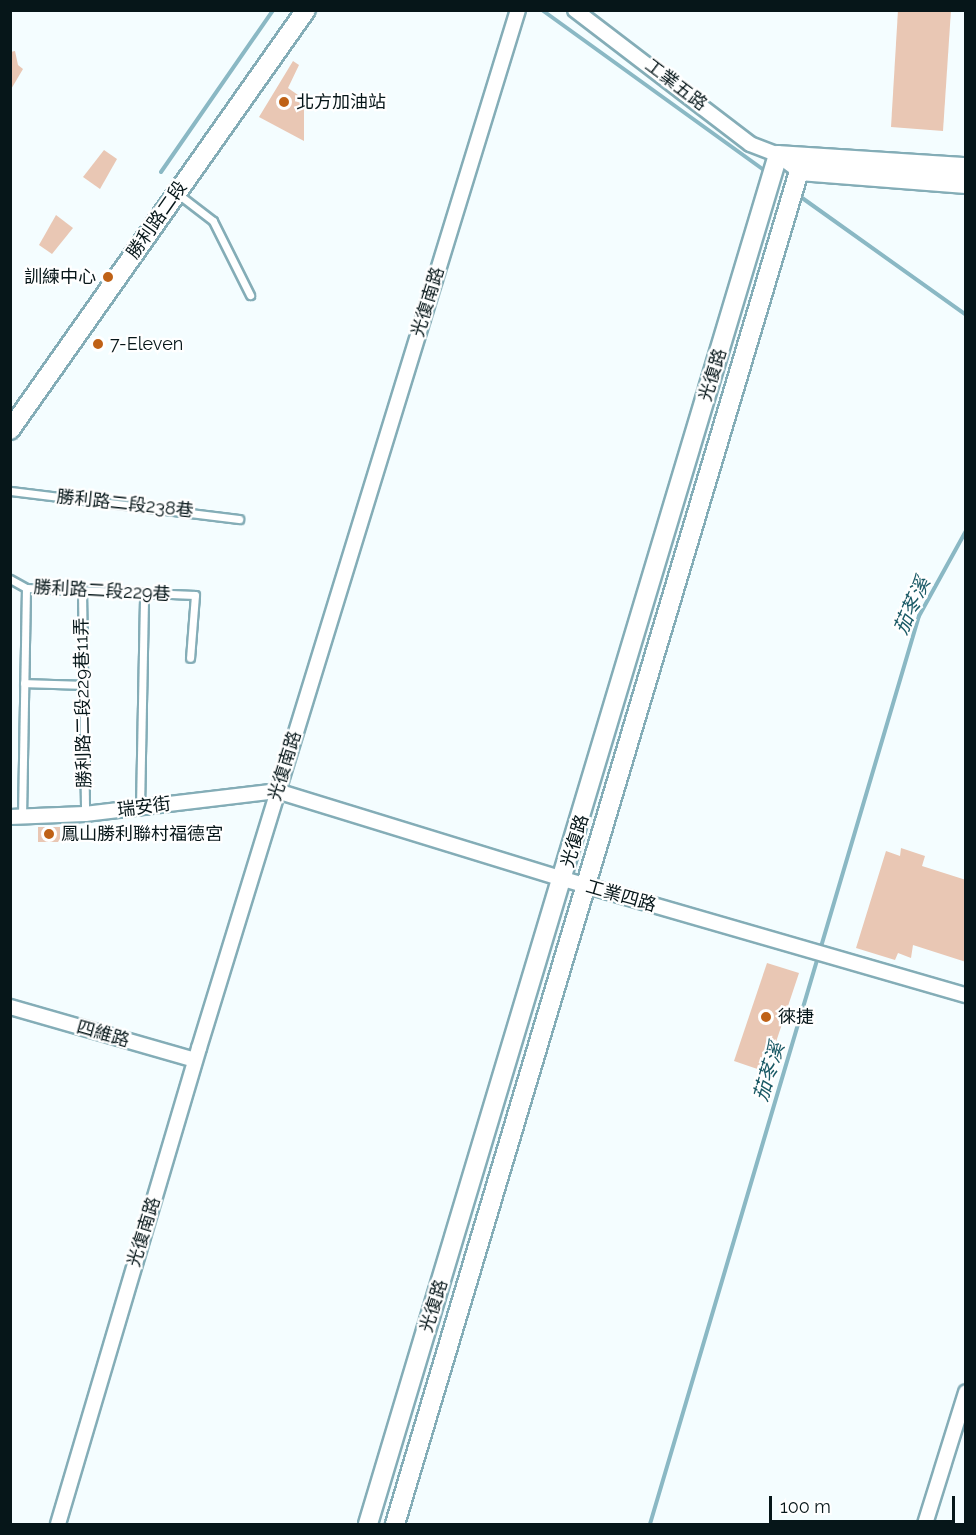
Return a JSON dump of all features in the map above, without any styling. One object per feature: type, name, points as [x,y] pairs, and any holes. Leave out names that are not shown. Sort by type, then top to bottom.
[{"type":"street","name":"勝利路二段","points":[[10,430],[306,10]]},
{"type":"street","name":"工業五路","points":[[575,10],[750,144],[778,155],[799,171]]},
{"type":"street","name":"光復南路","points":[[58,1524],[195,1060],[517,15]]},
{"type":"street","name":"工業五路","points":[[778,155],[966,167]]},
{"type":"street","name":"光復路","points":[[368,1524],[778,155]]},
{"type":"street","name":"光復路","points":[[395,1524],[799,171]]},
{"type":"street","points":[[799,171],[966,184]]},
{"type":"street","name":"瑞安街","points":[[16,817],[85,814],[277,791]]},
{"type":"street","name":"工業四路","points":[[277,791],[563,879],[966,995]]},
{"type":"street","name":"四維路","points":[[10,1007],[195,1060]]},
{"type":"street","points":[[925,1524],[966,1392]]},
{"type":"lane","points":[[176,193],[213,221],[250,295]]},
{"type":"lane","name":"勝利路二段238巷","points":[[10,491],[239,519]]},
{"type":"lane","name":"勝利路二段229巷","points":[[10,579],[26,588],[195,595],[190,658]]},
{"type":"lane","points":[[16,817],[24,683],[26,588]]},
{"type":"lane","name":"勝利路二段229巷11弄","points":[[82,591],[85,814]]},
{"type":"lane","points":[[140,808],[144,593]]},
{"type":"lane","points":[[24,683],[83,685]]},
{"type":"building","points":[[898,10],[951,10],[943,131],[891,127]]},
{"type":"building","points":[[15,51],[18,65],[23,69],[10,91],[10,52]]},
{"type":"building","name":"北方加油站","points":[[293,61],[299,65],[288,88],[298,95],[295,101],[304,104],[304,141],[259,117]]},
{"type":"building","points":[[104,150],[117,159],[100,189],[83,177]]},
{"type":"building","points":[[56,215],[73,228],[52,254],[39,245]]},
{"type":"building","name":"鳳山勝利聯村福德宮","points":[[38,827],[60,827],[60,842],[38,842]]},
{"type":"building","points":[[901,848],[925,856],[922,866],[966,880],[966,962],[913,945],[911,958],[898,953],[895,960],[856,948],[886,851],[900,856]]},
{"type":"building","name":"徠捷","points":[[767,963],[799,973],[766,1072],[734,1061]]},
{"type":"waterway","points":[[161,172],[273,10]]},
{"type":"waterway","points":[[542,10],[768,173]]},
{"type":"waterway","points":[[798,195],[966,315]]},
{"type":"waterway","name":"茄苳溪","points":[[650,1524],[919,616],[966,531]]},
{"type":"place","name":"北方加油站","points":[[284,102]]},
{"type":"place","name":"訓練中心","points":[[108,277]]},
{"type":"place","name":"7-Eleven","points":[[98,344]]},
{"type":"place","name":"鳳山勝利聯村福德宮","points":[[49,834]]},
{"type":"place","name":"徠捷","points":[[766,1017]]}]
